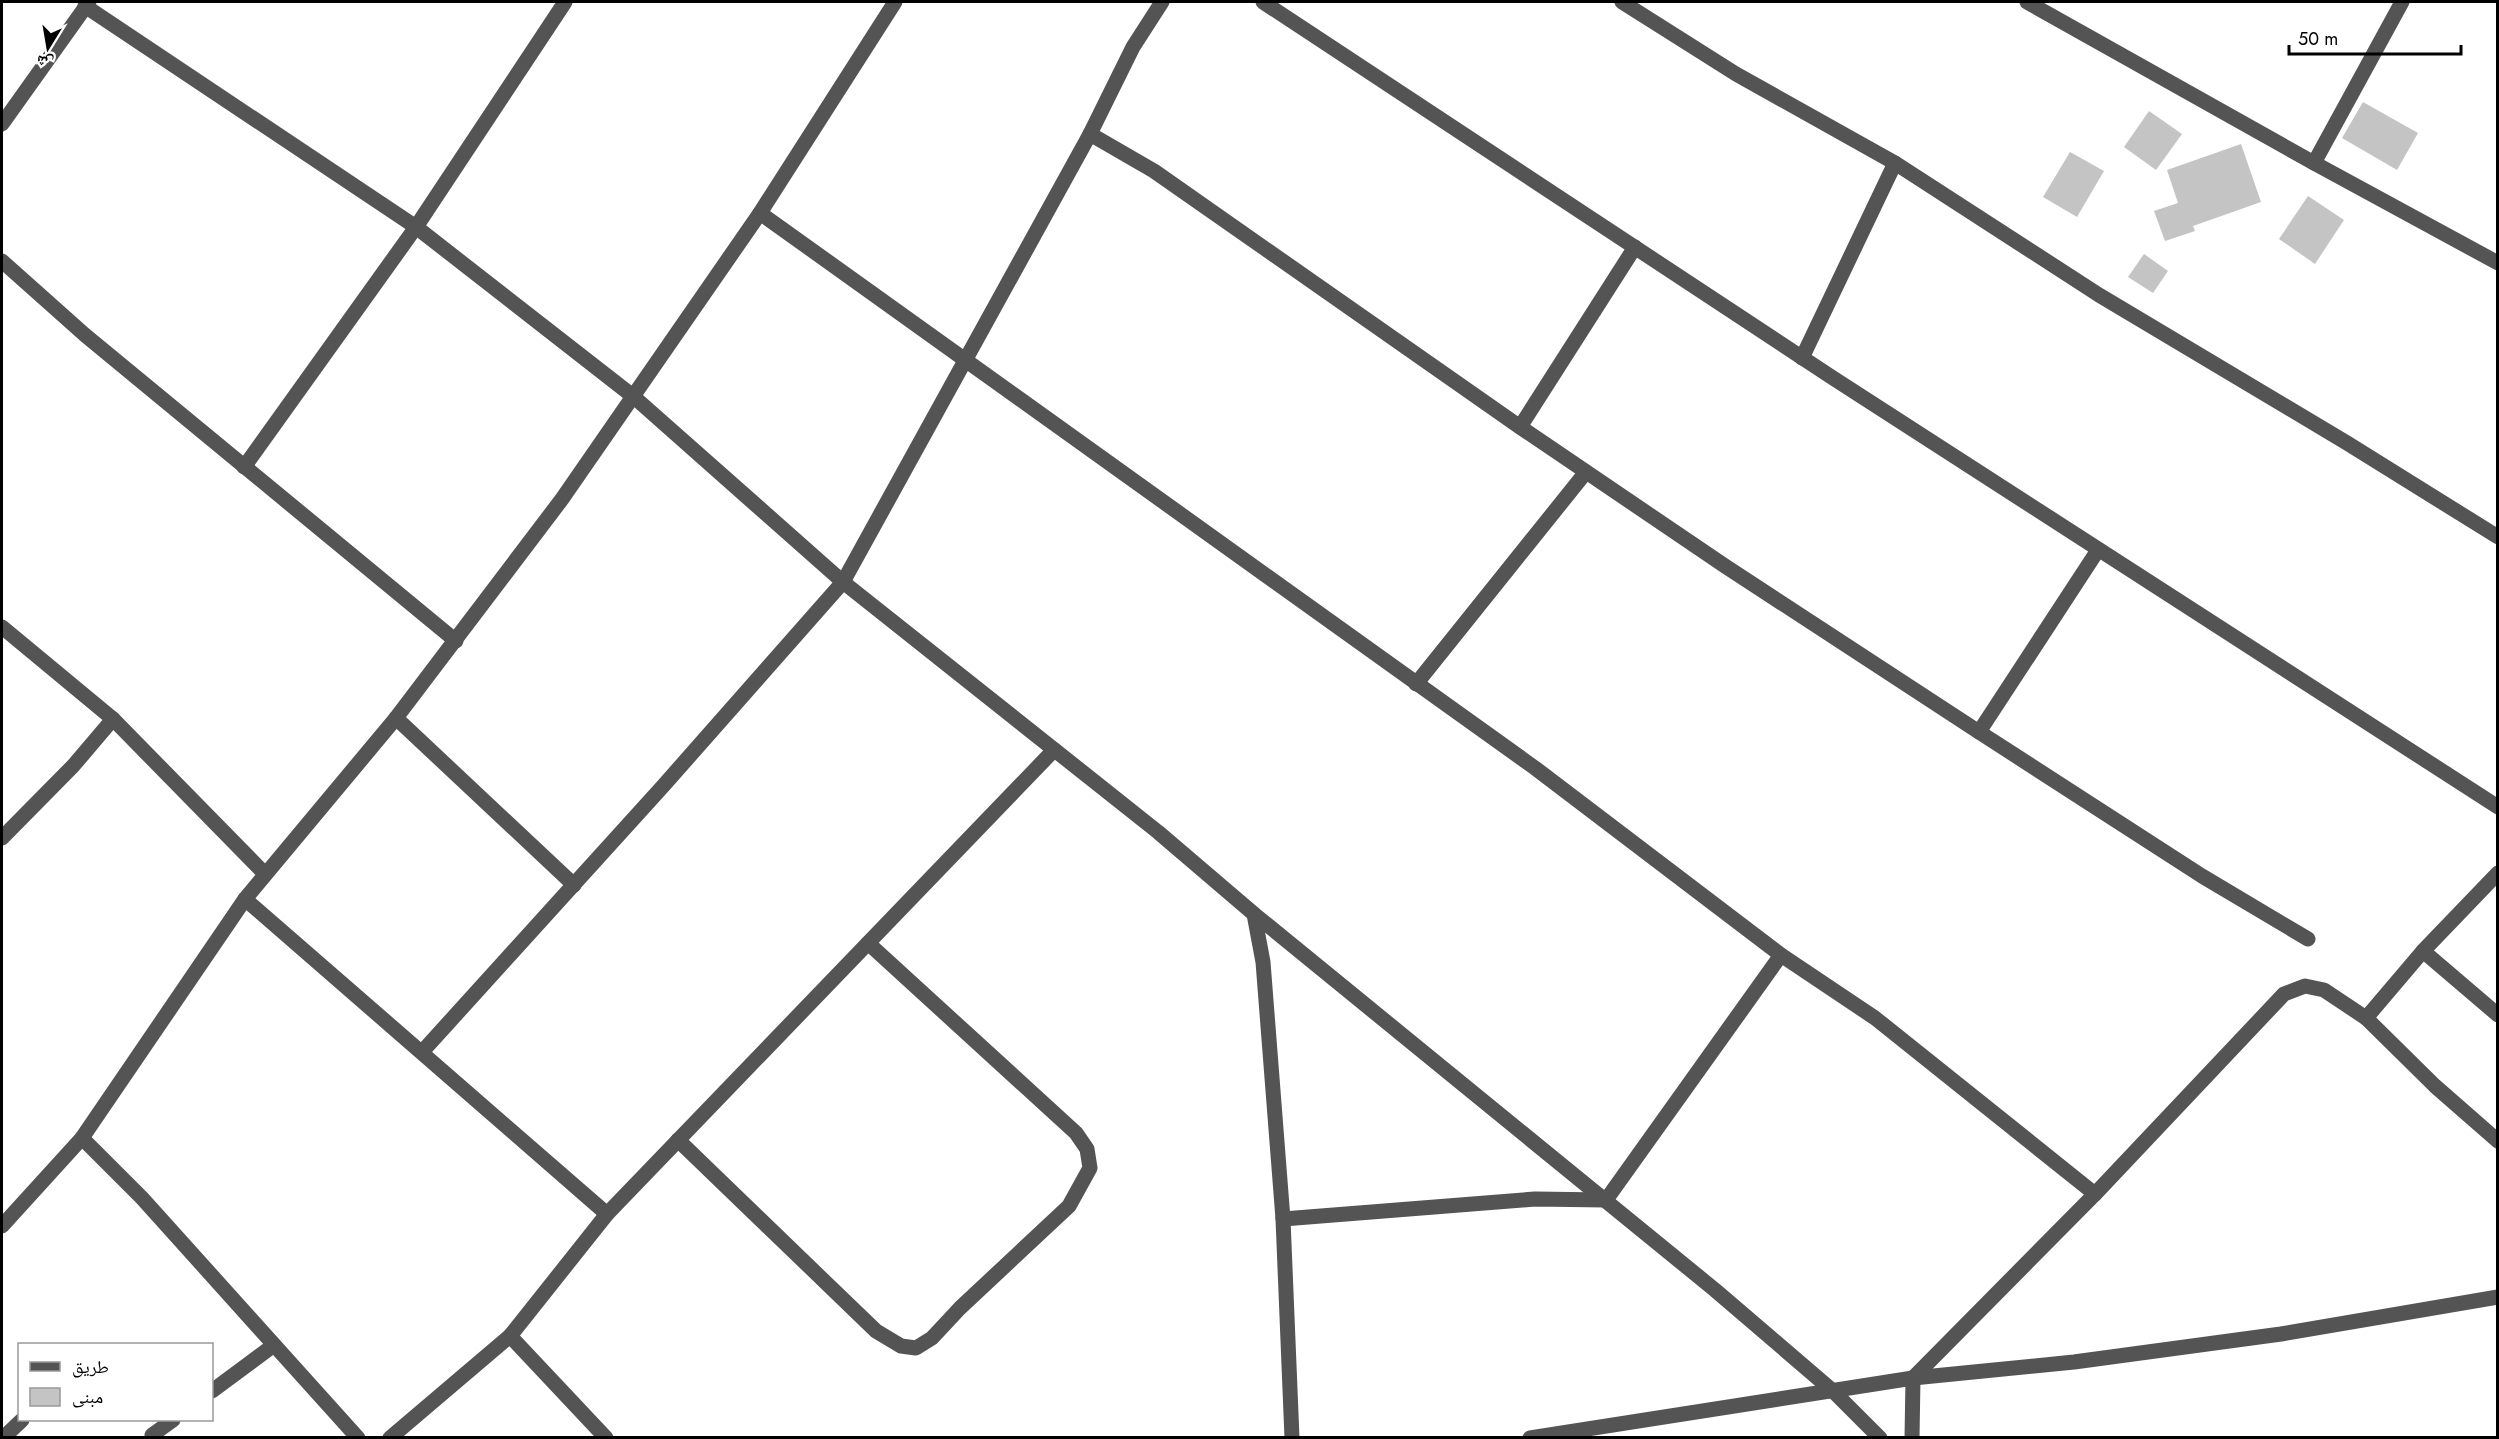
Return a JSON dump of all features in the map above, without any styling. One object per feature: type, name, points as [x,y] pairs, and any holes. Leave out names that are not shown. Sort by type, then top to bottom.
[{"type":"street","points":[[244,467],[416,227],[565,2]]},
{"type":"street","points":[[2,1226],[81,1138],[245,899],[396,718],[562,499],[760,213],[895,2]]},
{"type":"street","points":[[422,1052],[843,582],[1090,134],[1133,47],[1162,2]]},
{"type":"street","points":[[1263,2],[1802,358],[2498,807]]},
{"type":"street","points":[[1622,2],[1736,74],[1894,163],[2099,295],[2347,443],[2498,537]]},
{"type":"street","points":[[2027,2],[2498,263]]},
{"type":"street","points":[[2314,163],[2402,2]]},
{"type":"street","points":[[2,124],[87,4],[416,227],[634,397],[843,582],[1158,832],[1254,914],[1606,1200],[1834,1392],[1880,1437]]},
{"type":"street","points":[[1090,134],[1154,171],[1520,427],[1725,566],[2202,876],[2308,939]]},
{"type":"street","points":[[1802,358],[1894,163]]},
{"type":"street","points":[[760,213],[1544,774],[1781,955],[1875,1018],[2096,1194]]},
{"type":"street","points":[[1520,427],[1635,247]]},
{"type":"street","points":[[2,261],[85,335],[456,641]]},
{"type":"street","points":[[1416,684],[1586,472]]},
{"type":"street","points":[[1979,732],[2098,550]]},
{"type":"street","points":[[2,627],[113,719],[265,874]]},
{"type":"street","points":[[396,718],[574,885]]},
{"type":"street","points":[[2,838],[72,766],[113,719]]},
{"type":"street","points":[[390,1437],[510,1336],[608,1214],[1054,750]]},
{"type":"street","points":[[2366,1018],[2423,951],[2498,873]]},
{"type":"street","points":[[245,899],[608,1214]]},
{"type":"street","points":[[1254,914],[1263,962],[1283,1219],[1292,1437]]},
{"type":"street","points":[[678,1140],[876,1331],[901,1346],[916,1348],[932,1338],[1069,1206],[1090,1168],[1086,1149],[1076,1133],[868,943]]},
{"type":"street","points":[[2423,951],[2498,1015]]},
{"type":"street","points":[[1606,1200],[1781,955]]},
{"type":"street","points":[[1912,1437],[1913,1378],[2096,1194],[2283,994],[2305,986],[2324,990],[2366,1018],[2435,1086],[2498,1141]]},
{"type":"street","points":[[81,1138],[142,1198],[358,1437]]},
{"type":"street","points":[[1283,1219],[1535,1199],[1606,1200]]},
{"type":"street","points":[[1530,1437],[1834,1392],[1913,1378],[2074,1362],[2281,1334],[2498,1297]]},
{"type":"street","points":[[510,1336],[606,1437]]},
{"type":"street","points":[[213,1390],[274,1346]]},
{"type":"street","points":[[3,1437],[20,1421]]},
{"type":"street","points":[[152,1435],[170,1421]]},
{"type":"building","points":[[2363,102],[2418,133],[2397,170],[2342,138]]},
{"type":"building","points":[[2149,111],[2182,134],[2156,170],[2124,147]]},
{"type":"building","points":[[2241,144],[2261,202],[2193,226],[2195,231],[2165,241],[2154,211],[2178,203],[2167,170]]},
{"type":"building","points":[[2070,152],[2104,171],[2077,217],[2043,197]]},
{"type":"building","points":[[2308,196],[2344,220],[2315,264],[2279,239]]},
{"type":"building","points":[[2144,254],[2168,271],[2153,293],[2128,277]]}]
